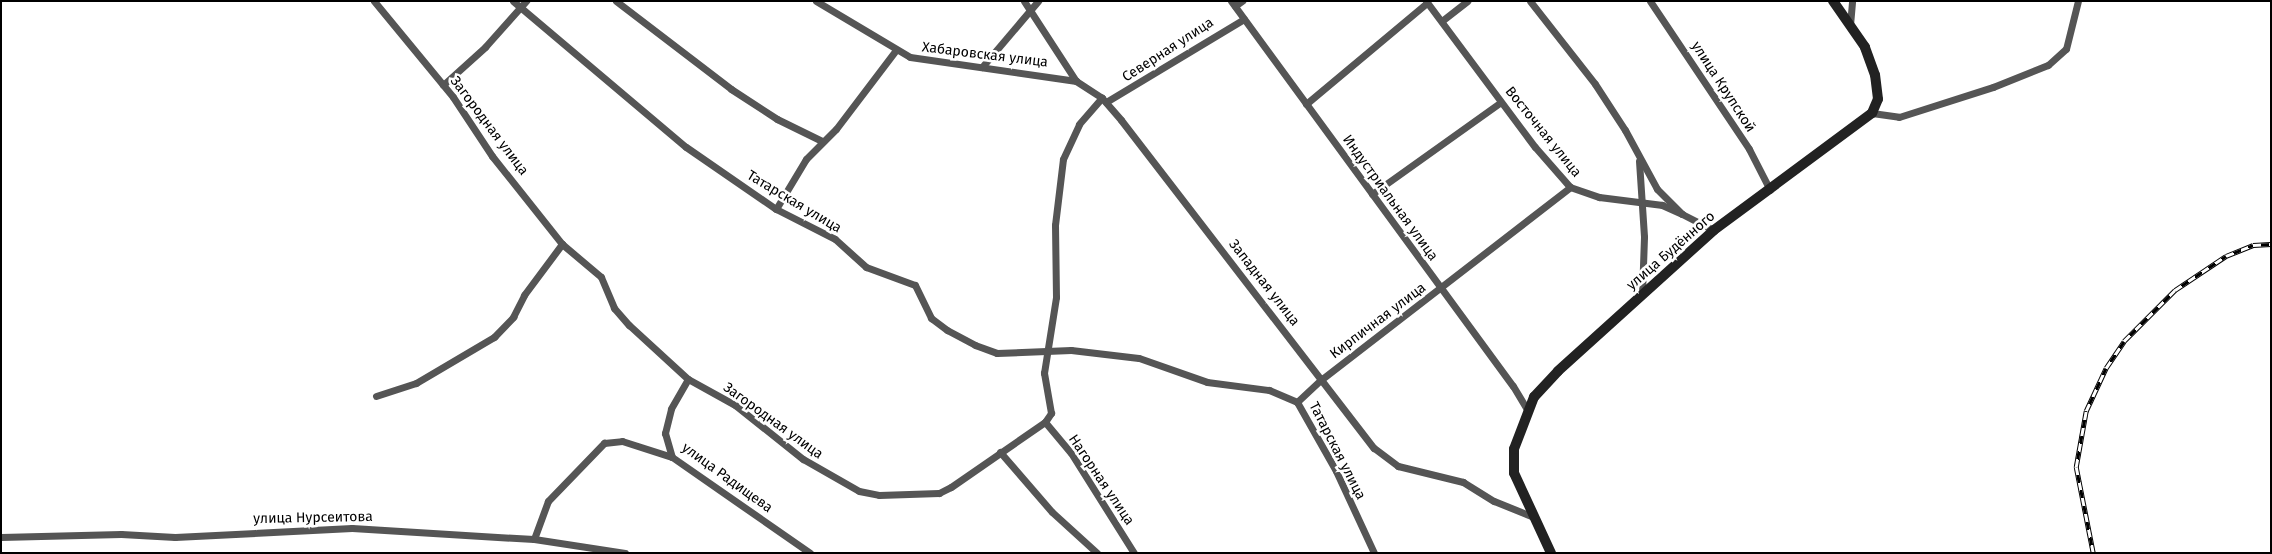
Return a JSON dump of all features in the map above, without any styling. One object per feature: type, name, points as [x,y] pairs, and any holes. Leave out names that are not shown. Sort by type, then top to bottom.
[{"type":"street","name":"Загородная улица","points":[[374,1],[442,85],[492,156],[562,244],[601,277],[614,308],[629,326],[688,379],[735,405],[803,459],[859,491],[909,496],[939,493],[1045,422]]},
{"type":"street","name":"Татарская улица","points":[[513,1],[524,5],[686,148],[776,209],[835,239],[866,267],[916,285],[932,318],[954,334],[997,353],[1071,350],[1139,358],[1207,382],[1269,390],[1297,402],[1336,471],[1374,553]]},
{"type":"street","points":[[616,1],[731,89],[777,119],[822,141]]},
{"type":"street","name":"Хабаровская улица","points":[[816,1],[896,50],[924,61],[982,67],[1076,81]]},
{"type":"street","name":"Западная улица","points":[[1024,1],[1076,81],[1104,100],[1386,460],[1398,466],[1463,482],[1494,501],[1531,516]]},
{"type":"street","points":[[982,67],[1038,1]]},
{"type":"street","points":[[1233,4],[1242,1]]},
{"type":"street","points":[[1443,20],[1467,1]]},
{"type":"street","points":[[1530,1],[1595,84],[1625,130],[1639,161],[1656,189],[1682,214],[1714,230]]},
{"type":"street","name":"улица Крупской","points":[[1650,1],[1749,149],[1770,190]]},
{"type":"street","points":[[1833,1],[1864,47],[1876,75],[1878,99],[1872,114],[1899,117],[1993,87],[2048,65],[2066,49],[2078,1]]},
{"type":"street","points":[[1850,26],[1852,1]]},
{"type":"street","points":[[1306,104],[1426,2]]},
{"type":"street","name":"Восточная улица","points":[[1426,2],[1443,20],[1501,102],[1570,187],[1599,197],[1640,200],[1682,214]]},
{"type":"street","name":"Индустриальная улица","points":[[1233,4],[1513,386],[1528,411]]},
{"type":"street","points":[[442,85],[524,5]]},
{"type":"street","name":"Северная улица","points":[[1045,422],[1051,413],[1044,373],[1056,296],[1055,225],[1064,159],[1079,124],[1104,100],[1244,19]]},
{"type":"street","points":[[776,209],[806,160],[822,141],[836,129],[896,50]]},
{"type":"street","points":[[1372,194],[1501,102]]},
{"type":"street","name":"улица Будённого","points":[[1551,553],[1531,516],[1514,473],[1514,449],[1534,397],[1558,370],[1714,230],[1872,114]]},
{"type":"street","points":[[1639,161],[1640,200],[1644,237],[1642,294]]},
{"type":"street","name":"Кирпичная улица","points":[[1297,402],[1322,380],[1570,187]]},
{"type":"street","points":[[376,396],[416,383],[494,337],[513,317],[524,295],[562,244]]},
{"type":"street","name":"улица Радищева","points":[[688,379],[671,409],[665,433],[672,457],[810,553]]},
{"type":"street","name":"Нагорная улица","points":[[1045,422],[1071,453],[1134,553]]},
{"type":"street","points":[[534,539],[548,502],[604,443],[622,441],[672,457]]},
{"type":"street","points":[[1000,452],[1052,512],[1097,553]]},
{"type":"street","name":"улица Нурсеитова","points":[[1,537],[121,534],[175,537],[352,528],[534,539],[624,553]]},
{"type":"railway","points":[[2093,553],[2076,467],[2086,411],[2106,368],[2124,341],[2175,290],[2226,256],[2253,245],[2271,244]]}]
